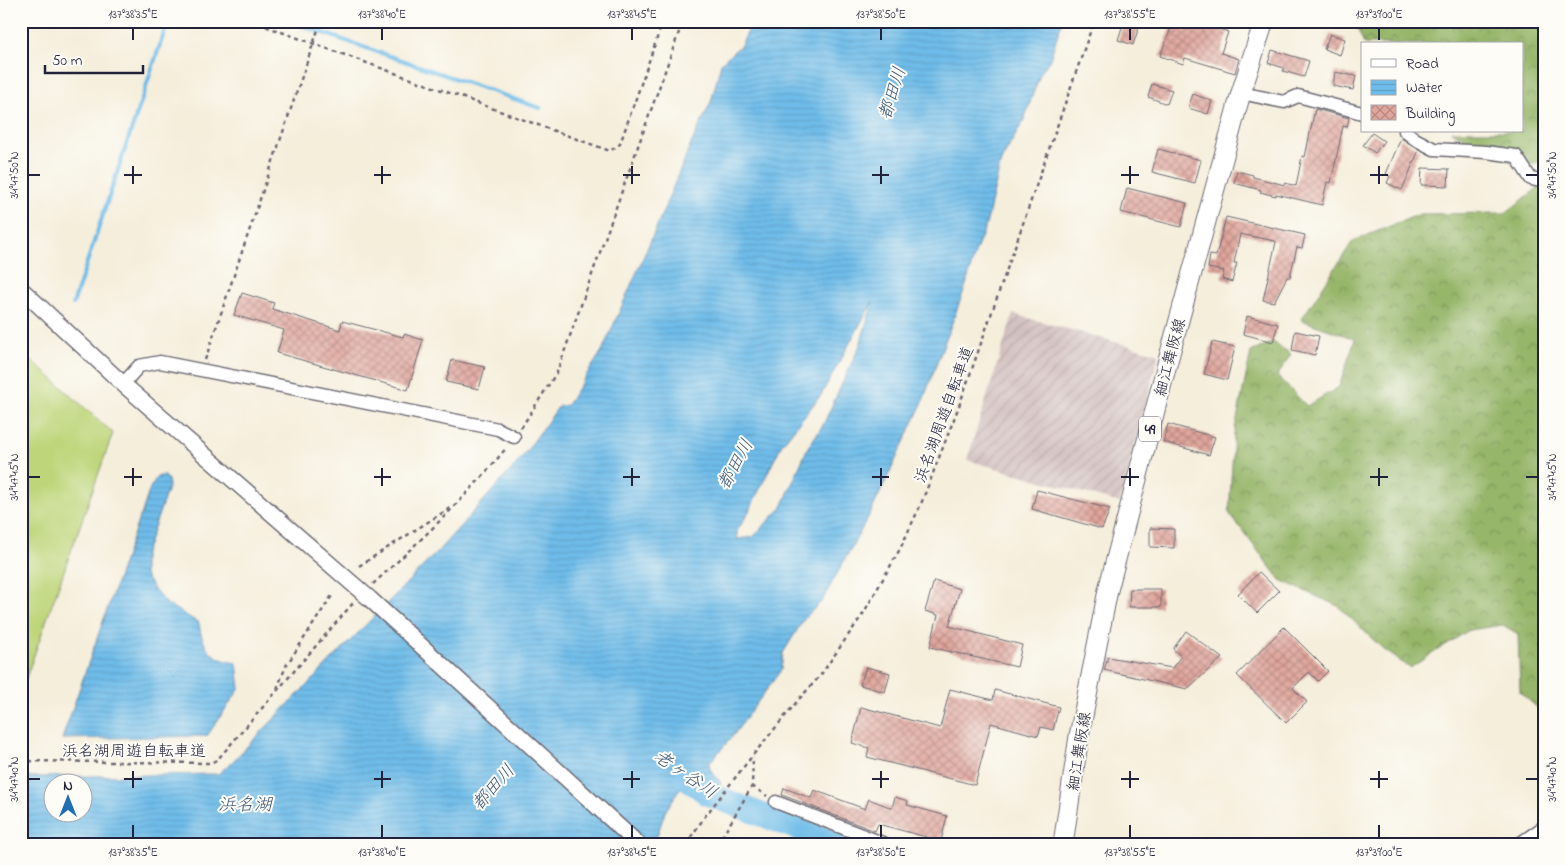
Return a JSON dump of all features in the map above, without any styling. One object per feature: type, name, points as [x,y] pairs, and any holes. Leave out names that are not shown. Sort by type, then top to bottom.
[{"type":"main road","name":"細江舞阪線","points":[[1063,844],[1079,736],[1108,590],[1241,93],[1264,21]]},
{"type":"street","points":[[1241,93],[1284,102],[1298,96],[1361,113]]},
{"type":"street","points":[[1406,132],[1434,149],[1516,156],[1531,179],[1545,182]]},
{"type":"street","points":[[21,289],[123,384],[366,595],[638,844]]},
{"type":"street","points":[[123,384],[139,366],[160,362],[498,429],[514,437]]},
{"type":"street","points":[[776,802],[885,844]]},
{"type":"street","points":[[1522,844],[1545,828]]},
{"type":"path","points":[[251,21],[610,151],[620,144],[663,21]]},
{"type":"path","points":[[201,371],[321,21]]},
{"type":"path","name":"浜名湖周遊自転車道","points":[[21,761],[211,763],[218,759],[366,595],[487,472],[530,416],[557,372],[683,21]]},
{"type":"path","name":"浜名湖周遊自転車道","points":[[686,844],[706,815],[753,756],[820,676],[863,614],[900,549],[921,504],[959,406],[1094,21]]},
{"type":"path","name":"浜名湖周遊自転車道","points":[[359,566],[458,503]]},
{"type":"path","name":"浜名湖周遊自転車道","points":[[276,693],[286,666],[333,594]]},
{"type":"path","points":[[718,844],[752,786],[753,756]]},
{"type":"path","points":[[752,786],[776,802]]},
{"type":"shaded area","points":[[1013,314],[1159,354],[1120,503],[967,460]]},
{"type":"green space","points":[[1354,21],[1545,21],[1545,160],[1521,167],[1453,132],[1524,132],[1524,42],[1363,42]]},
{"type":"green space","points":[[1545,187],[1545,715],[1520,692],[1518,634],[1503,625],[1469,630],[1410,668],[1383,649],[1338,606],[1280,580],[1229,513],[1234,433],[1251,352],[1273,342],[1291,354],[1277,376],[1307,406],[1339,387],[1355,339],[1301,320],[1353,241],[1420,214],[1505,213],[1538,188]]},
{"type":"green space","points":[[21,351],[113,433],[21,692]]},
{"type":"water","points":[[753,21],[1062,21],[1050,59],[1040,74],[1024,120],[1001,161],[986,225],[921,406],[871,512],[822,601],[804,619],[783,653],[781,670],[732,737],[709,763],[710,769],[721,783],[709,797],[680,788],[665,812],[657,836],[650,844],[21,844],[21,777],[42,777],[42,822],[92,822],[92,776],[218,774],[232,762],[438,551],[520,460],[559,406],[567,405],[602,351],[690,146],[711,102],[721,63],[741,45]],"holes":[[[873,301],[860,345],[823,425],[808,447],[782,507],[753,537],[737,539],[737,531],[747,515],[782,444],[821,395]]]},
{"type":"water","points":[[164,475],[169,485],[144,556],[144,574],[167,604],[199,623],[203,639],[210,651],[221,659],[237,663],[240,688],[207,736],[62,739],[150,488],[157,477]]},
{"type":"building","points":[[1124,21],[1141,21],[1133,45],[1118,40]]},
{"type":"building","points":[[1174,21],[1195,21],[1228,32],[1221,53],[1239,59],[1235,73],[1185,58],[1183,64],[1160,56]]},
{"type":"building","points":[[1330,34],[1345,39],[1340,55],[1324,49]]},
{"type":"building","points":[[1272,50],[1309,61],[1304,77],[1283,71],[1284,68],[1268,63]]},
{"type":"building","points":[[1335,72],[1356,76],[1353,90],[1333,86]]},
{"type":"building","points":[[1152,84],[1172,90],[1167,104],[1148,97]]},
{"type":"building","points":[[1193,94],[1212,101],[1208,114],[1188,108]]},
{"type":"building","points":[[1315,109],[1349,118],[1347,127],[1343,126],[1331,183],[1327,182],[1322,205],[1260,192],[1261,190],[1234,183],[1237,171],[1253,175],[1253,177],[1296,186],[1302,156],[1305,157]]},
{"type":"building","points":[[1372,133],[1384,141],[1375,153],[1363,145]]},
{"type":"building","points":[[1401,138],[1419,150],[1402,190],[1387,183],[1390,176],[1386,174]]},
{"type":"building","points":[[1158,149],[1201,160],[1195,183],[1152,172]]},
{"type":"building","points":[[1422,168],[1449,169],[1448,186],[1421,185]]},
{"type":"building","points":[[1127,188],[1187,203],[1181,227],[1121,212]]},
{"type":"building","points":[[1226,217],[1305,235],[1302,248],[1297,247],[1290,277],[1287,277],[1274,302],[1263,300],[1275,241],[1240,234],[1234,263],[1237,263],[1232,282],[1222,279],[1224,271],[1208,268],[1210,255],[1216,256]]},
{"type":"building","points":[[242,293],[274,303],[272,309],[340,330],[342,321],[403,337],[404,334],[423,340],[408,390],[277,353],[284,330],[234,315]]},
{"type":"building","points":[[1247,316],[1278,324],[1273,342],[1243,334]]},
{"type":"building","points":[[1295,331],[1319,336],[1315,355],[1292,350]]},
{"type":"building","points":[[1212,342],[1235,347],[1227,380],[1204,374]]},
{"type":"building","points":[[452,360],[485,367],[479,389],[446,382]]},
{"type":"building","points":[[1168,424],[1215,437],[1209,455],[1163,442]]},
{"type":"building","points":[[1037,490],[1110,509],[1102,529],[1032,509]]},
{"type":"building","points":[[1150,528],[1174,529],[1174,548],[1150,547]]},
{"type":"building","points":[[1259,572],[1279,591],[1257,613],[1238,594]]},
{"type":"building","points":[[934,581],[960,589],[949,626],[1022,645],[1017,667],[930,647],[938,615],[925,611]]},
{"type":"building","points":[[1130,589],[1161,589],[1161,607],[1129,607]]},
{"type":"building","points":[[1284,627],[1328,671],[1318,681],[1309,672],[1293,688],[1307,702],[1286,723],[1237,675]]},
{"type":"building","points":[[1186,631],[1222,658],[1187,689],[1104,670],[1108,657],[1172,668],[1181,656],[1173,649]]},
{"type":"building","points":[[866,667],[890,673],[885,692],[860,685]]},
{"type":"building","points":[[950,689],[993,700],[995,690],[1059,707],[1053,730],[1041,727],[1038,736],[991,723],[975,785],[867,757],[869,748],[852,743],[861,707],[940,728]]},
{"type":"building","points":[[784,788],[811,798],[814,790],[865,809],[869,799],[892,808],[895,797],[908,801],[907,805],[947,816],[941,841],[878,824],[875,831],[782,795]]},
{"type":"waterway","points":[[73,304],[168,21]]},
{"type":"waterway","points":[[288,21],[540,108]]},
{"type":"waterway","name":"老ヶ谷川","points":[[686,777],[708,794],[838,844]]},
{"type":"water label","name":"都田川","points":[[892,93]]},
{"type":"water label","name":"都田川","points":[[735,464]]},
{"type":"water label","name":"都田川","points":[[493,787]]},
{"type":"water label","name":"浜名湖","points":[[245,804]]}]
